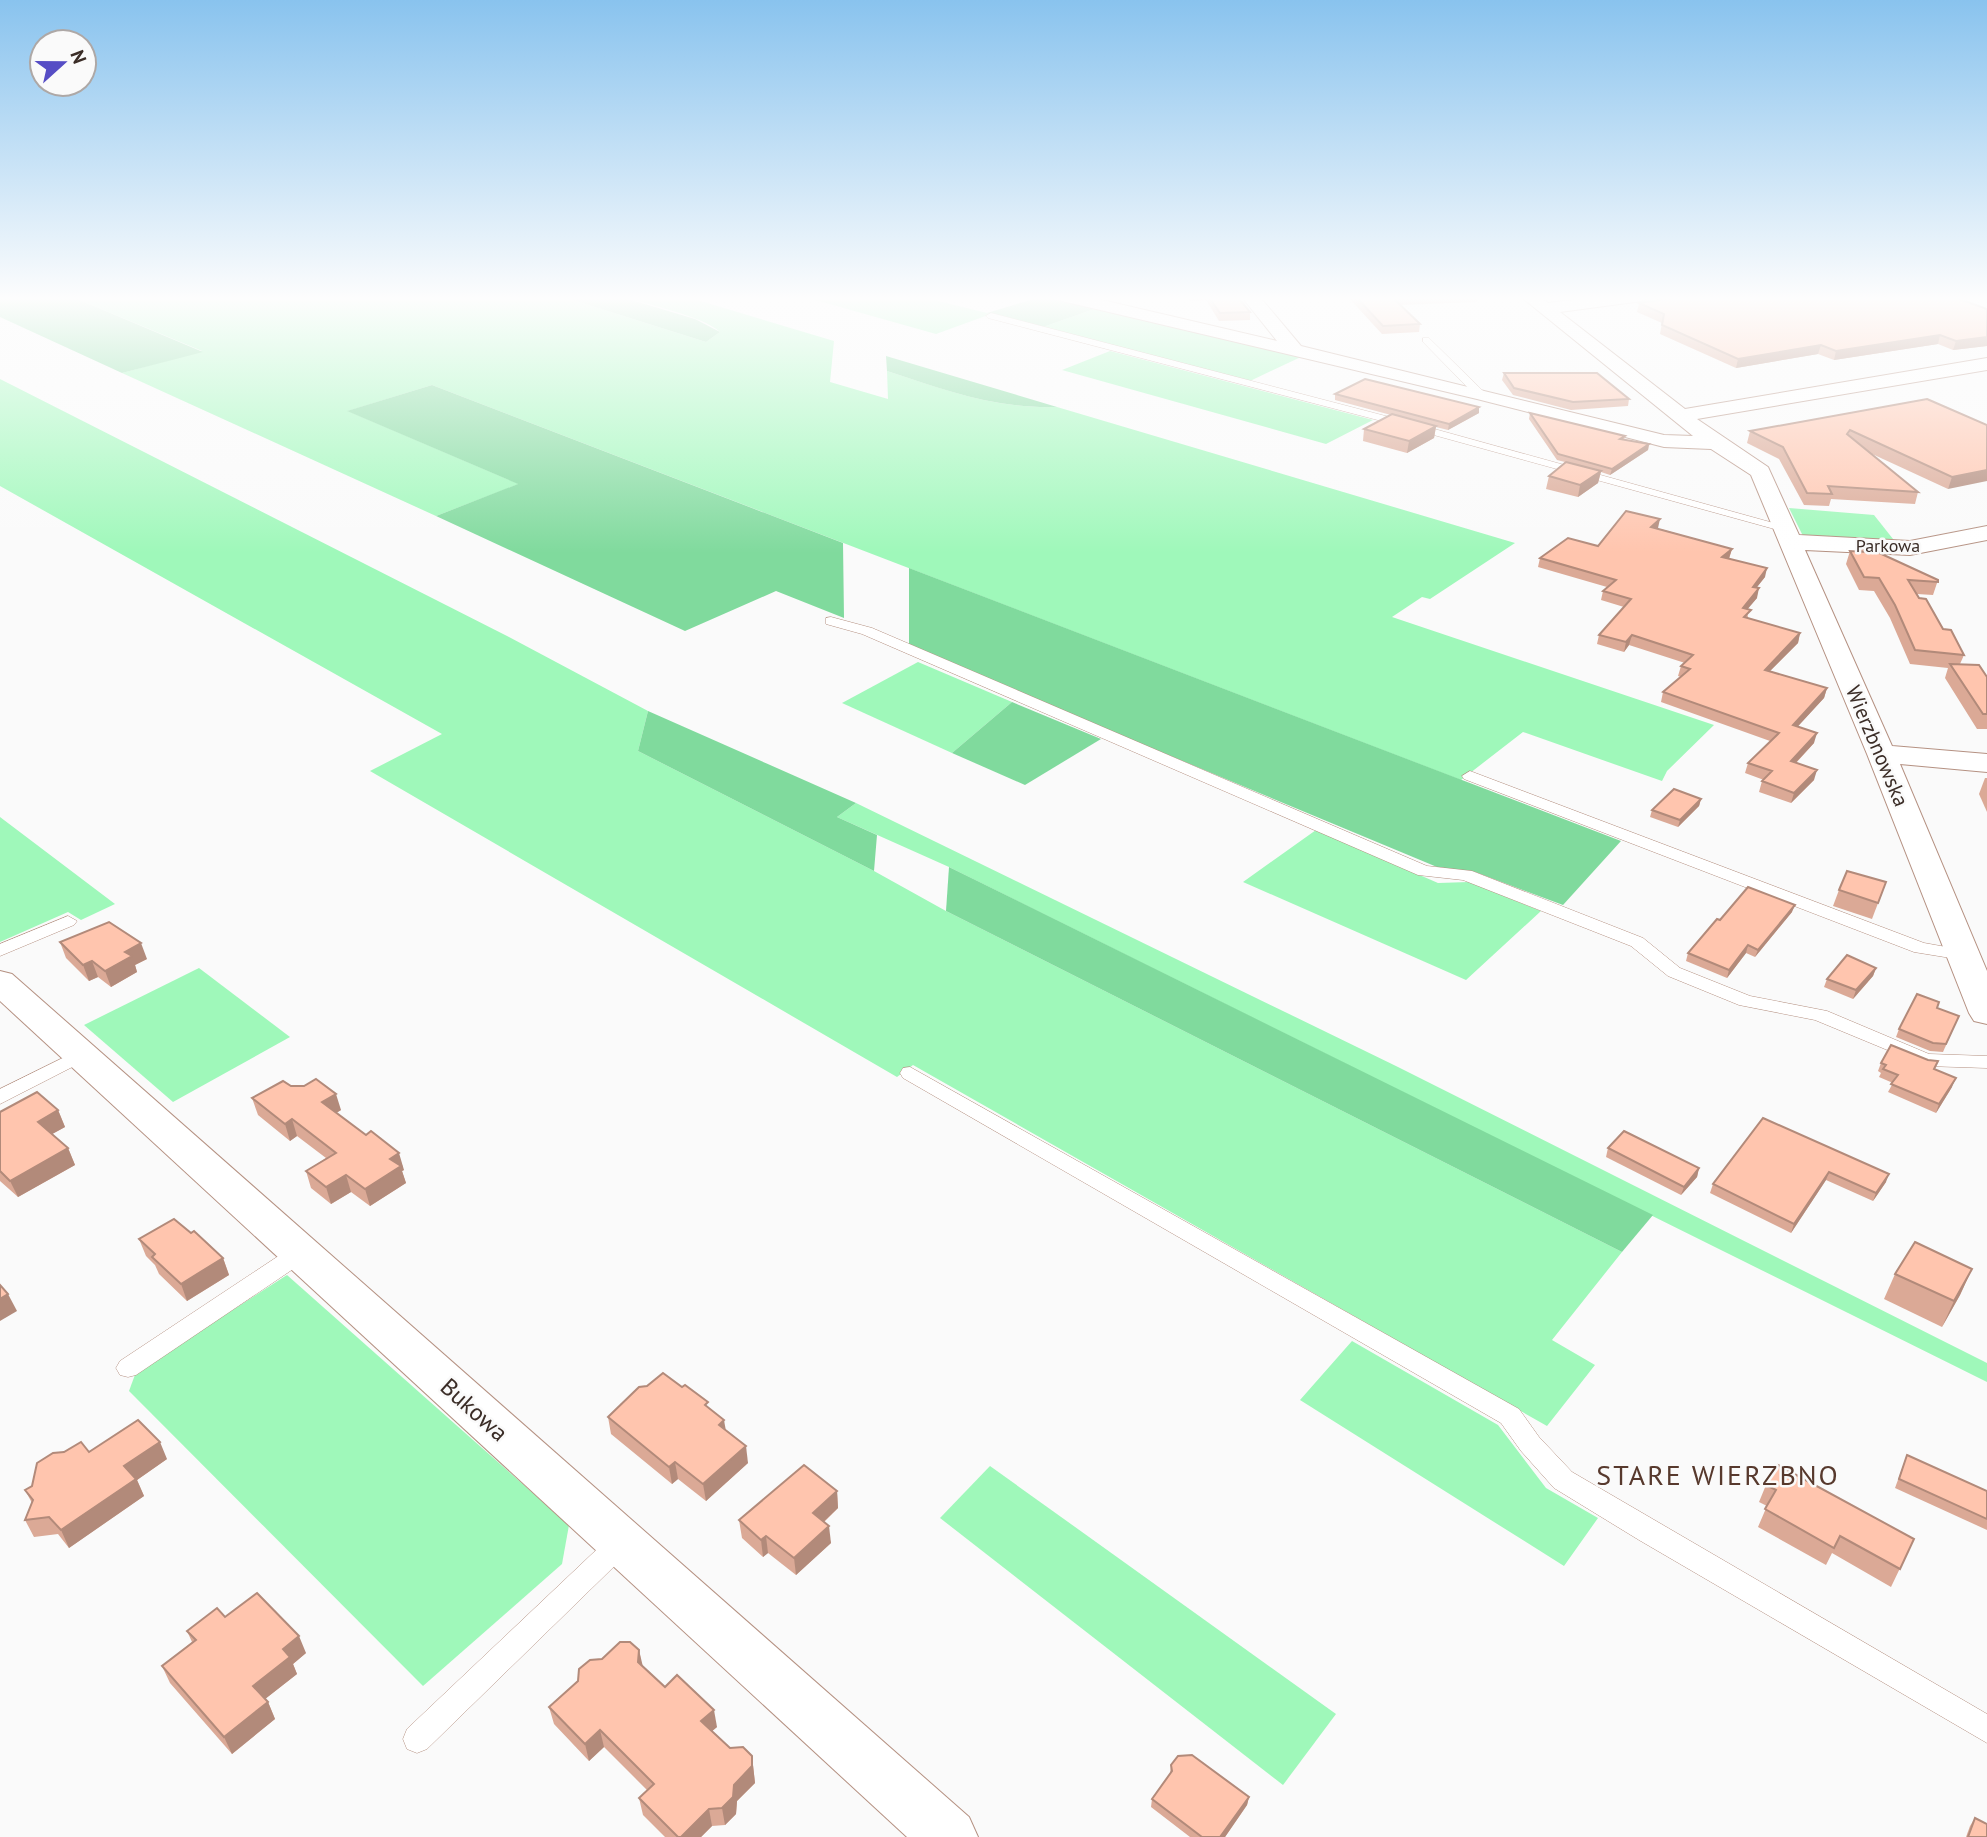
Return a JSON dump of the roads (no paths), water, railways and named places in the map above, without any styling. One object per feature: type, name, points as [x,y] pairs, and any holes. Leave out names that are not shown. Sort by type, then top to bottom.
[{"type":"street","points":[[1428,382],[1664,441],[1716,443]]},
{"type":"street","points":[[1637,382],[1716,443]]},
{"type":"street","points":[[1681,416],[1883,382]]},
{"type":"street","name":"Wierzbnowska","points":[[1716,443],[1760,472],[1881,754],[1987,1013]]},
{"type":"street","name":"Parkowa","points":[[1785,535],[1910,548],[1987,533]]},
{"type":"street","points":[[1881,754],[1987,763]]},
{"type":"street","name":"Bukowa","points":[[0,982],[949,1837]]},
{"type":"lane","points":[[1243,382],[1416,427],[1785,535]]},
{"type":"lane","points":[[1468,382],[1480,394]]},
{"type":"lane","points":[[831,621],[867,631],[1424,871],[1465,875],[1637,942],[1674,972],[1697,983],[1746,1001],[1820,1015],[1926,1060],[1987,1062]]},
{"type":"lane","points":[[1470,776],[1920,948],[1963,955]]},
{"type":"lane","points":[[0,951],[68,921]]},
{"type":"lane","points":[[0,1097],[79,1056]]},
{"type":"lane","points":[[910,1073],[1510,1416],[1530,1444],[1563,1480],[1987,1729]]},
{"type":"lane","points":[[128,1368],[300,1253]]},
{"type":"lane","points":[[417,1739],[622,1542]]},
{"type":"district","name":"STARE WIERZBNO","points":[[1718,1475]]}]
